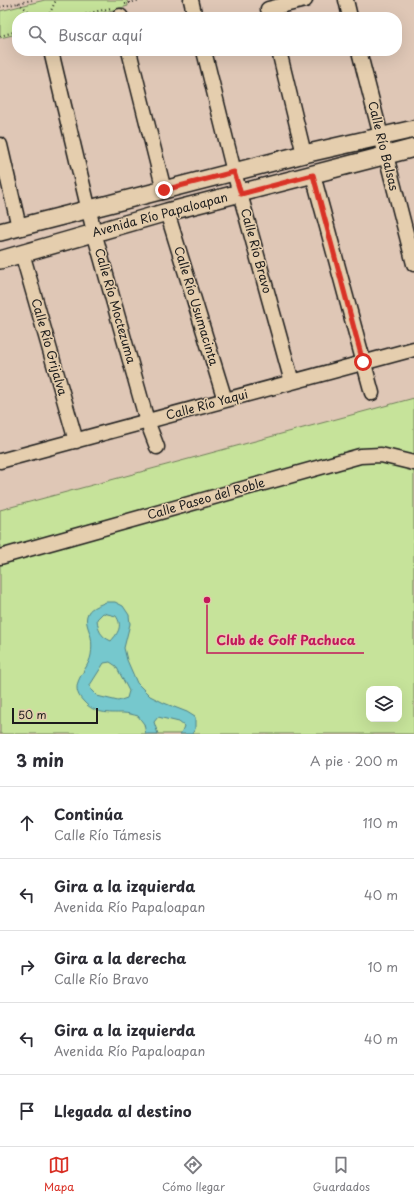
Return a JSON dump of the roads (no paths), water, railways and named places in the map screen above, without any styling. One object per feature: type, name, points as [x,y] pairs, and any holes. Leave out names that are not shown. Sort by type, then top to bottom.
[{"type":"street","points":[[191,0],[194,12]]},
{"type":"street","points":[[268,9],[305,0]]},
{"type":"street","points":[[346,0],[349,12]]},
{"type":"street","name":"Calle Río Moctezuma","points":[[52,56],[88,210],[147,421],[157,447]]},
{"type":"street","points":[[130,56],[164,190]]},
{"type":"street","name":"Calle Río Bravo","points":[[205,56],[234,172],[292,382]]},
{"type":"street","points":[[280,56],[304,154]]},
{"type":"street","name":"Calle Río Balsas","points":[[360,56],[414,264]]},
{"type":"street","name":"Avenida Río Papaloapan","points":[[0,232],[304,154],[414,128]]},
{"type":"street","points":[[0,145],[19,228]]},
{"type":"street","name":"Avenida Río Papaloapan","points":[[0,260],[167,212],[414,148]]},
{"type":"street","points":[[313,175],[372,393]]},
{"type":"street","name":"Calle Río Usumacinta","points":[[167,212],[225,400]]},
{"type":"street","name":"Calle Río Grijalva","points":[[22,253],[76,441]]},
{"type":"street","name":"Calle Río Yaqui","points":[[0,461],[414,348]]},
{"type":"street","name":"Calle Paseo del Roble","points":[[0,557],[360,456],[381,455],[412,465]]},
{"type":"water","points":[[106,602],[115,602],[123,606],[129,615],[130,624],[124,648],[127,660],[137,683],[150,696],[195,717],[195,729],[192,734],[180,734],[184,726],[179,722],[158,717],[154,722],[158,734],[146,734],[144,724],[138,716],[127,713],[107,713],[97,711],[88,706],[79,696],[77,689],[78,684],[89,661],[92,650],[87,616],[91,609]],"holes":[[[103,613],[116,616],[119,623],[118,632],[111,641],[102,635],[98,626],[97,619]],[[110,662],[116,666],[129,691],[127,698],[118,701],[97,696],[91,690],[90,685],[104,663]]]},
{"type":"place","name":"Club de Golf Pachuca","points":[[207,600]]}]
